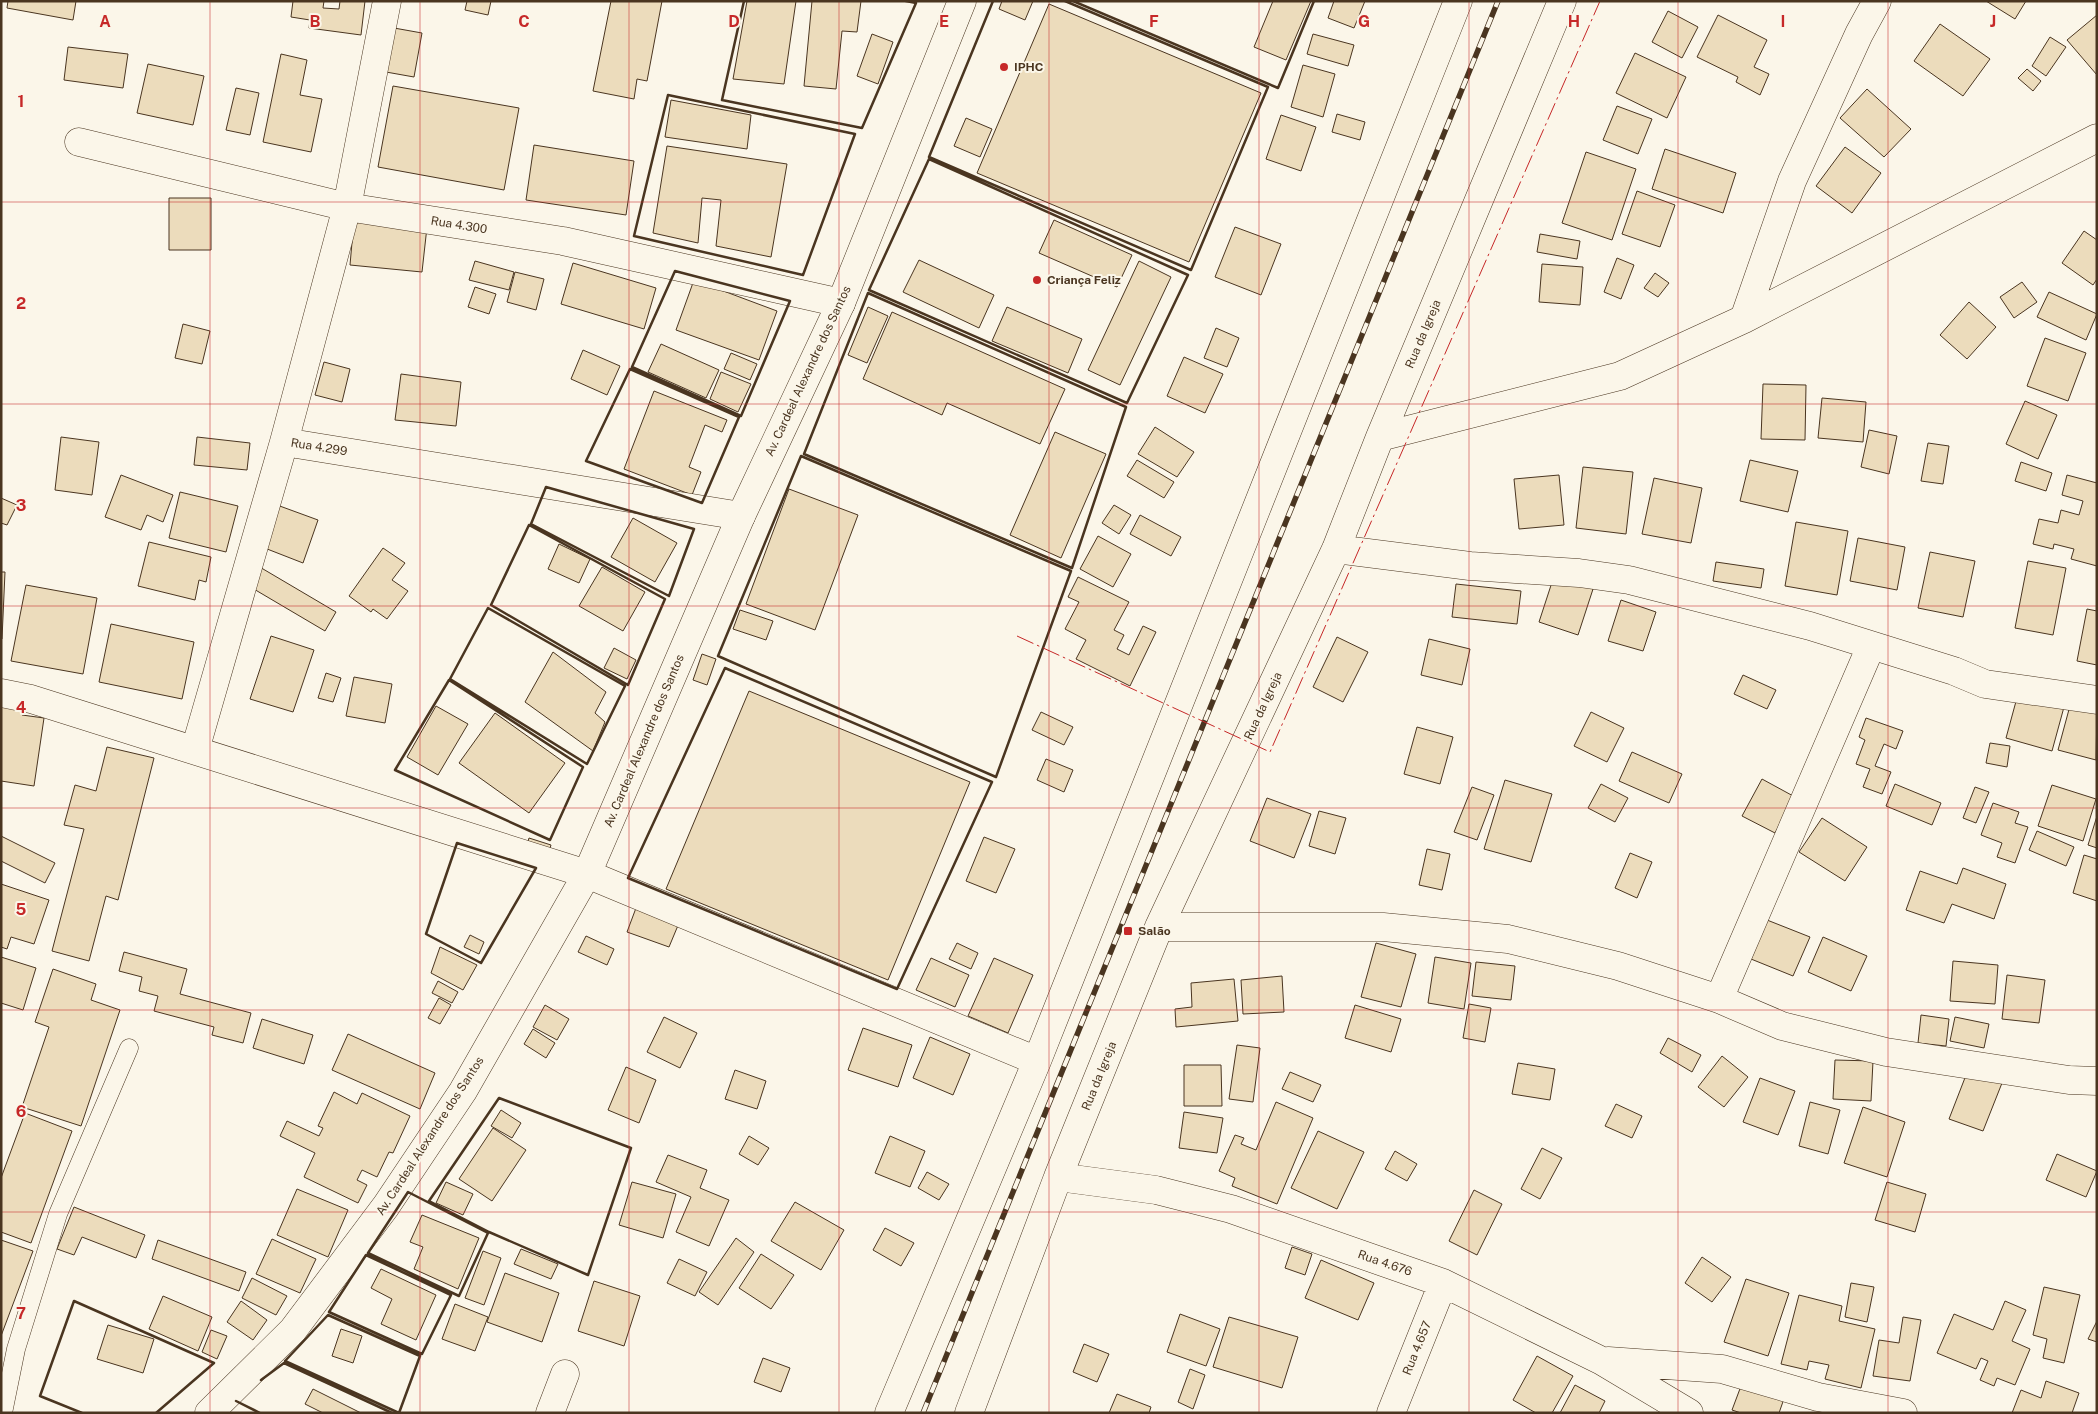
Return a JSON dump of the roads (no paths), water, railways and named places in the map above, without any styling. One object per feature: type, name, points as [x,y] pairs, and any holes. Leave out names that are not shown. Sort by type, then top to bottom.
[{"type":"street","name":"Rua 4.299","points":[[387,1],[347,207],[284,442],[741,516]]},
{"type":"street","name":"Av. Cardeal Alexandre dos Santos","points":[[209,1413],[293,1330],[386,1206],[463,1091],[587,874],[741,516],[841,303],[962,1]]},
{"type":"street","points":[[889,1413],[1037,1061],[1458,1]]},
{"type":"street","name":"Rua da Igreja","points":[[969,1413],[1058,1177],[1159,927],[1336,549],[1380,437],[1562,1]]},
{"type":"street","points":[[1744,319],[1792,181],[1859,34],[1877,1]]},
{"type":"street","points":[[1380,437],[1620,376],[1744,319],[2097,138]]},
{"type":"street","name":"Rua 4.300","points":[[79,142],[347,207],[563,241],[841,303]]},
{"type":"street","points":[[195,750],[284,442]]},
{"type":"street","points":[[1336,549],[1470,566],[1579,573],[1629,580],[1810,626],[1954,671],[1985,684],[2097,700]]},
{"type":"street","points":[[1719,999],[1871,646]]},
{"type":"street","points":[[1,694],[31,699],[587,874],[1037,1061]]},
{"type":"street","points":[[1159,927],[1383,927],[1508,939],[1618,966],[1719,999],[1782,1026],[1886,1052],[2069,1080],[2097,1081]]},
{"type":"street","name":"Rua 4.676","points":[[1058,1177],[1156,1190],[1230,1209],[1443,1283],[1602,1361],[1689,1413]]},
{"type":"street","name":"Rua 4.657","points":[[1391,1413],[1443,1283]]},
{"type":"street","points":[[1602,1361],[1722,1370],[1818,1396],[1903,1413]]},
{"type":"street","points":[[550,1413],[565,1374]]},
{"type":"lane","points":[[3,1413],[16,1349],[58,1214],[129,1048]]},
{"type":"railway","points":[[923,1413],[1498,1]]},
{"type":"place","name":"IPHC","points":[[1004,67]]},
{"type":"place","name":"Criança Feliz","points":[[1037,280]]},
{"type":"place","name":"Salão","points":[[1128,931]]}]
